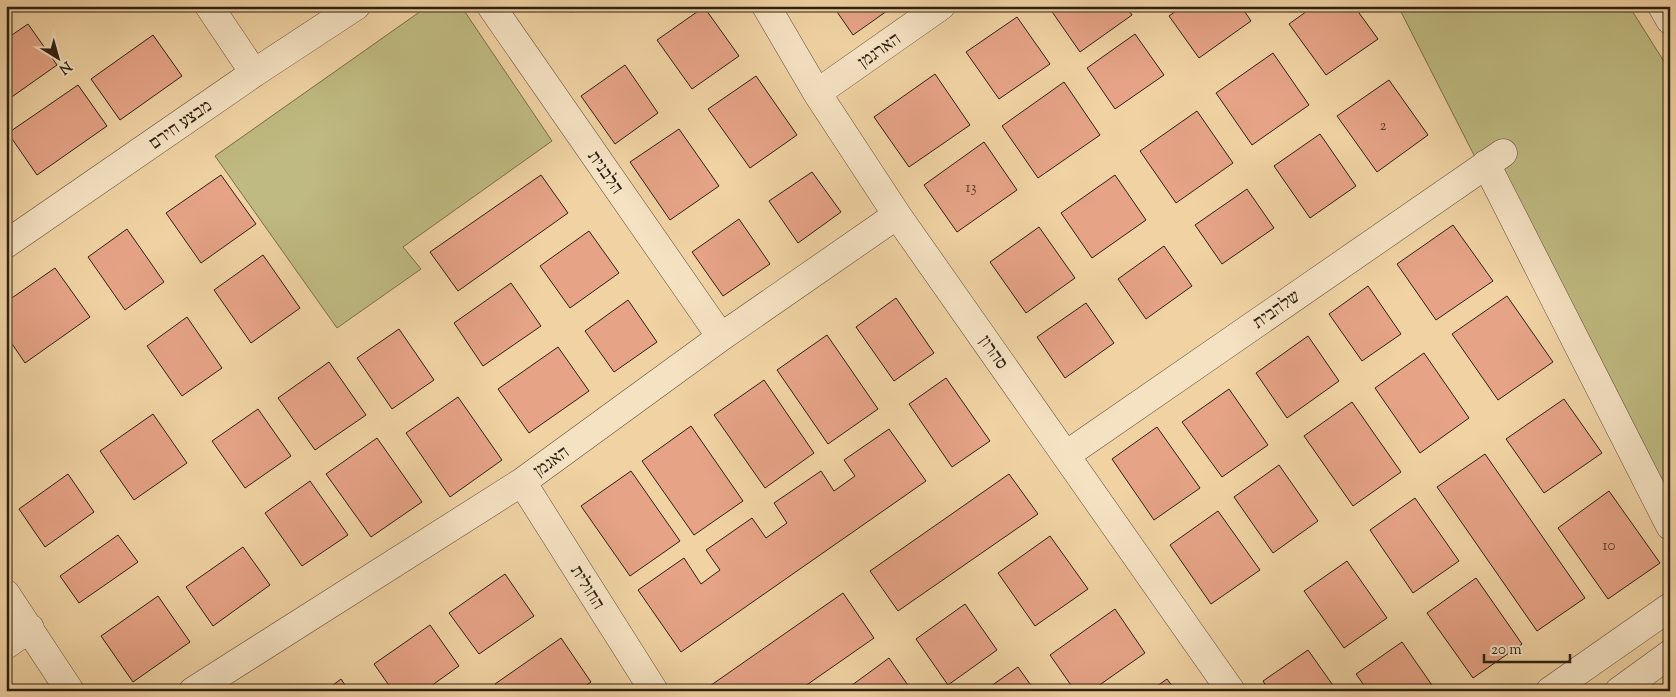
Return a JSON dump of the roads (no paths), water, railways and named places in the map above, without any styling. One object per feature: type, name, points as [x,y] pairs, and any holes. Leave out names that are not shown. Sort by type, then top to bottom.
[{"type":"street","points":[[210,6],[254,73]]},
{"type":"street","name":"מבצע חירם","points":[[6,244],[254,73],[356,6]]},
{"type":"street","name":"הלבנית","points":[[491,6],[721,337]]},
{"type":"street","name":"סהרון","points":[[766,6],[817,93],[898,214],[1231,691]]},
{"type":"street","name":"הארגמן","points":[[817,93],[941,6]]},
{"type":"street","points":[[1662,6],[1670,20]]},
{"type":"street","name":"שלהבית","points":[[1066,455],[1494,158],[1670,526]]},
{"type":"street","name":"האגמן","points":[[193,691],[522,482],[721,337],[898,214]]},
{"type":"street","name":"החולית","points":[[522,482],[654,691]]},
{"type":"street","points":[[6,594],[70,691]]},
{"type":"street","points":[[1554,689],[1670,607]]},
{"type":"street","points":[[6,645],[30,628]]},
{"type":"street","points":[[1619,691],[1670,654]]}]
